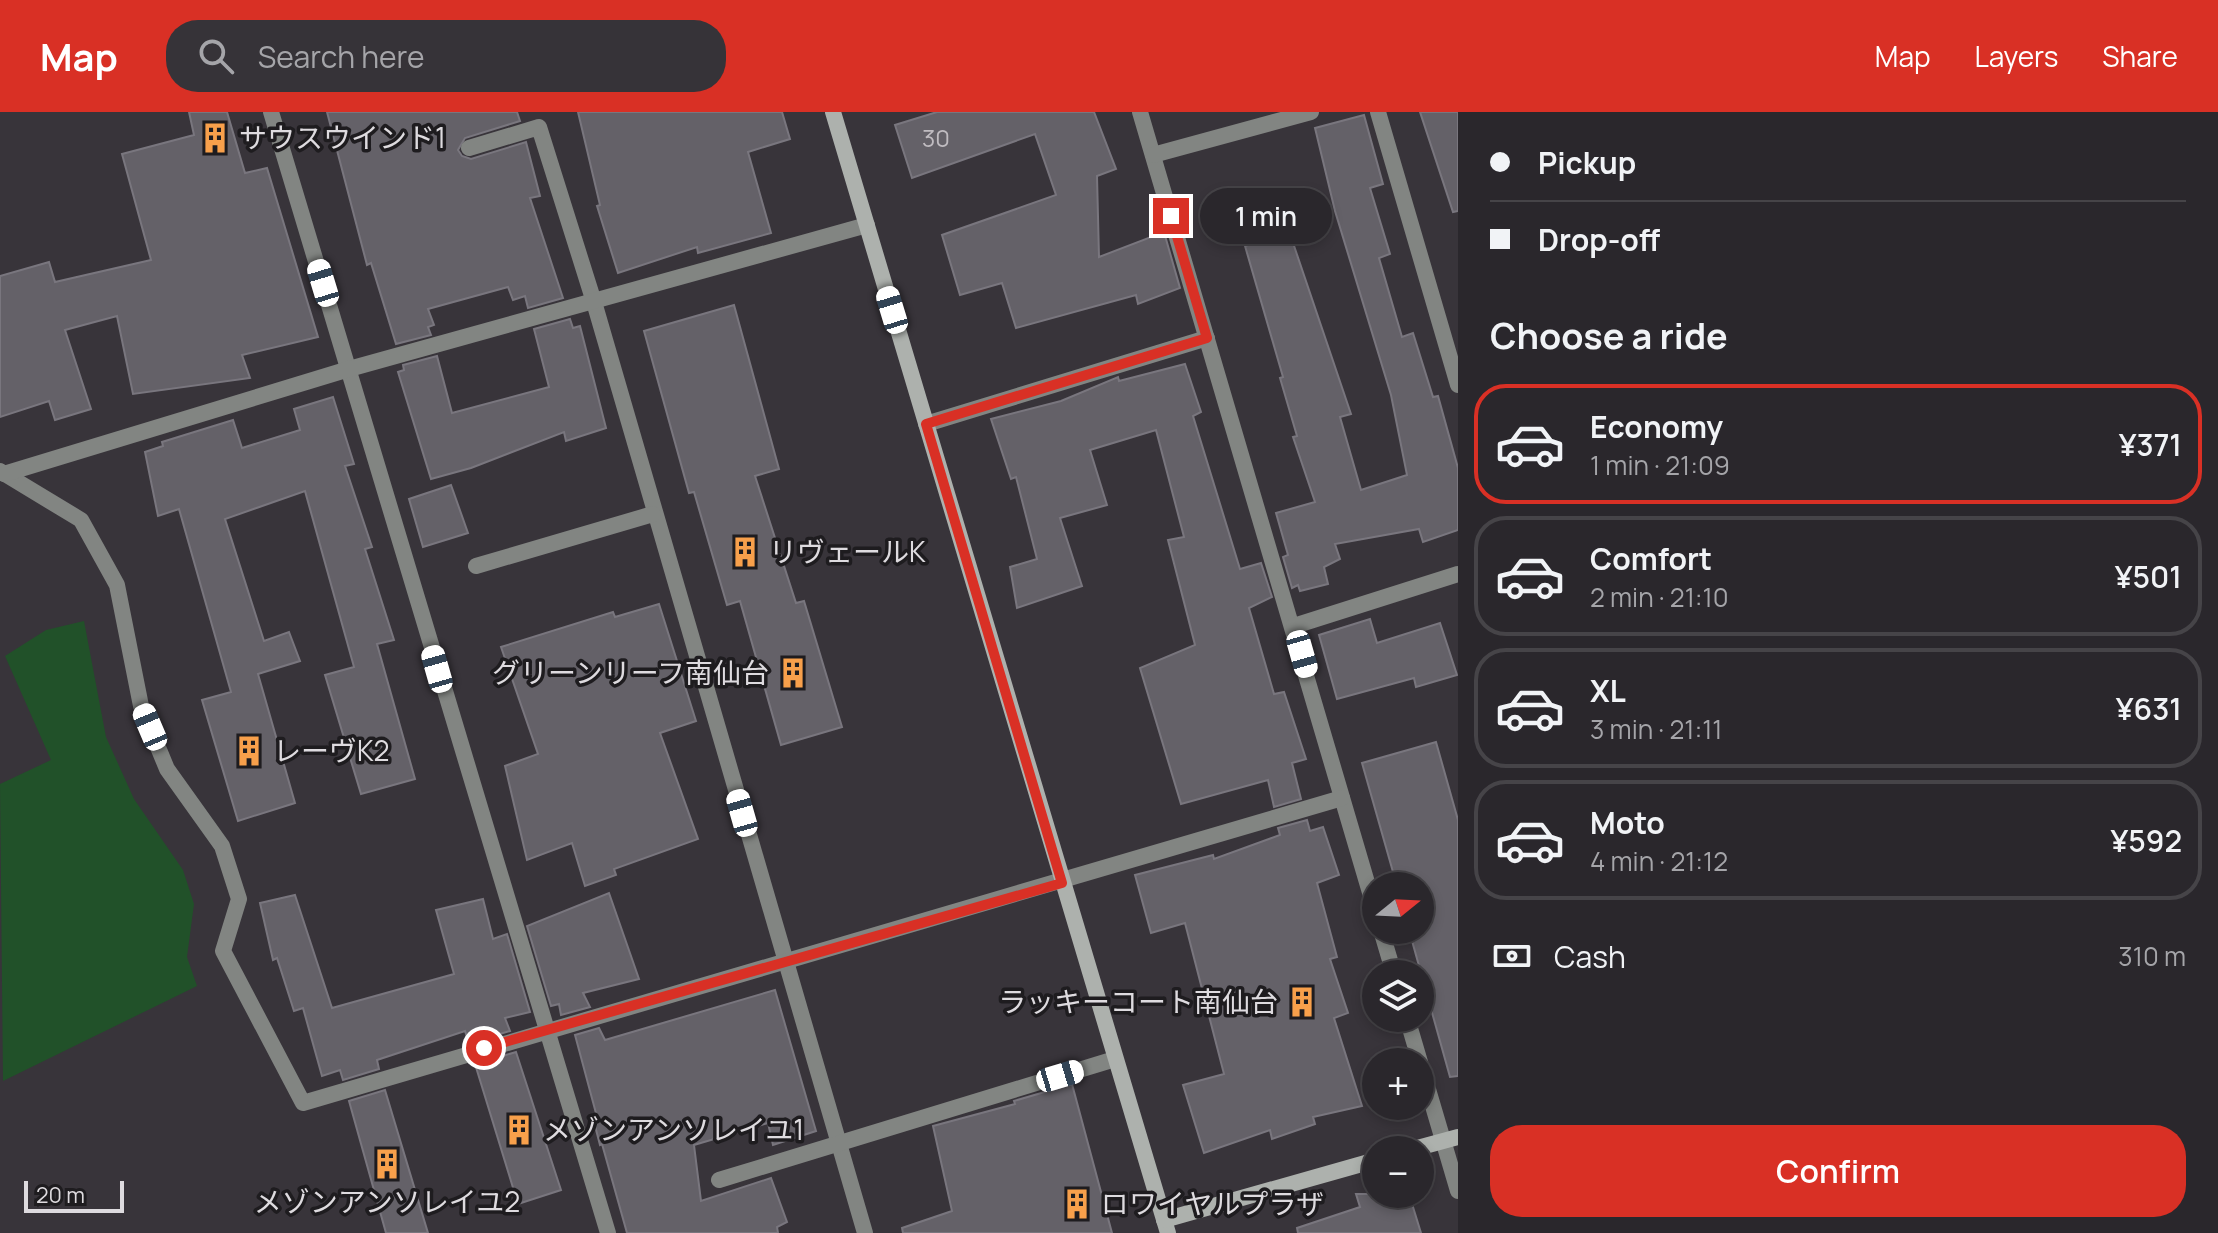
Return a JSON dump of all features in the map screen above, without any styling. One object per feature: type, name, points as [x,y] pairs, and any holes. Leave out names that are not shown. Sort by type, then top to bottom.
[{"type":"street","points":[[271,112],[544,1030],[608,1233]]},
{"type":"street","points":[[833,112],[1166,1226],[1362,1164]]},
{"type":"street","points":[[1140,112],[1294,626],[1364,872]]},
{"type":"street","points":[[1153,155],[1311,112]]},
{"type":"street","points":[[1378,112],[1458,385]]},
{"type":"street","points":[[469,148],[539,127],[594,302],[653,514],[865,1233]]},
{"type":"street","points":[[2,472],[349,369],[867,225]]},
{"type":"street","points":[[926,424],[1207,338]]},
{"type":"street","points":[[2,472],[81,520],[117,585],[141,706],[167,769],[222,846],[239,899],[223,951],[303,1103],[544,1030],[1062,883],[1342,798]]},
{"type":"street","points":[[476,566],[653,514]]},
{"type":"street","points":[[1294,626],[1458,574]]},
{"type":"street","points":[[1412,1032],[1451,1139],[1458,1191]]},
{"type":"street","points":[[719,1180],[1115,1059]]},
{"type":"green space","points":[[84,621],[106,737],[134,799],[183,870],[194,904],[187,957],[197,986],[3,1081],[0,784],[51,760],[5,656],[46,630]]},
{"type":"building","points":[[189,112],[227,112],[245,173],[267,168],[318,337],[242,355],[250,378],[133,394],[117,316],[65,330],[91,409],[55,420],[49,401],[0,417],[0,276],[49,262],[55,282],[151,260],[122,154],[194,135]]},
{"type":"building","points":[[327,112],[517,112],[520,121],[465,138],[458,150],[462,156],[471,159],[526,142],[540,196],[530,198],[563,298],[528,308],[525,296],[513,300],[508,287],[428,309],[434,325],[428,327],[431,335],[396,344],[371,263],[367,265]]},
{"type":"building","points":[[578,112],[782,112],[790,139],[748,152],[771,233],[698,253],[697,247],[618,273],[597,206],[600,205]]},
{"type":"building","points":[[937,112],[1094,112],[1116,169],[1097,176],[1099,257],[1164,232],[1180,288],[1138,304],[1136,295],[1016,328],[1002,283],[960,295],[942,235],[1056,195],[1035,134],[912,178],[895,125]]},
{"type":"building","points":[[1420,112],[1458,112],[1458,211],[1453,212]]},
{"type":"building","points":[[1364,115],[1383,184],[1370,188],[1390,254],[1379,258],[1402,337],[1413,333],[1433,397],[1438,396],[1458,468],[1458,530],[1423,542],[1419,529],[1335,544],[1340,559],[1324,567],[1328,584],[1300,591],[1298,585],[1292,588],[1283,557],[1288,555],[1276,513],[1315,502],[1293,437],[1297,436],[1280,378],[1283,377],[1245,246],[1289,231],[1351,414],[1340,417],[1361,490],[1407,475],[1391,395],[1335,211],[1315,128]]},
{"type":"building","points":[[734,305],[779,469],[755,476],[796,603],[804,601],[842,727],[781,745],[740,601],[727,605],[694,492],[689,493],[644,331]]},
{"type":"building","points":[[570,319],[573,328],[580,326],[606,428],[566,441],[564,432],[471,468],[431,479],[398,372],[404,370],[403,365],[437,356],[452,413],[549,387],[534,329]]},
{"type":"building","points":[[1185,364],[1201,412],[1193,416],[1240,569],[1261,563],[1272,597],[1249,608],[1274,694],[1284,692],[1306,759],[1292,763],[1301,799],[1274,807],[1268,780],[1181,804],[1140,668],[1195,645],[1168,540],[1184,537],[1156,430],[1090,450],[1107,505],[1060,518],[1082,586],[1017,608],[1010,567],[1037,559],[1016,477],[1011,479],[991,419],[1061,401],[1118,377],[1119,381]]},
{"type":"building","points":[[333,397],[354,464],[345,466],[372,547],[365,549],[394,640],[377,644],[415,779],[361,794],[325,675],[354,667],[305,491],[225,519],[264,641],[289,632],[300,661],[258,674],[295,803],[238,821],[202,700],[231,692],[179,509],[158,516],[145,452],[163,446],[162,442],[233,420],[242,448],[300,430],[294,409]]},
{"type":"building","points":[[451,485],[468,533],[423,547],[409,499]]},
{"type":"building","points":[[659,604],[696,721],[660,733],[698,839],[614,869],[616,875],[585,886],[572,843],[527,860],[505,766],[538,754],[501,647],[613,612],[615,617]]},
{"type":"building","points":[[1370,619],[1377,643],[1440,623],[1457,675],[1416,687],[1414,678],[1337,699],[1319,635]]},
{"type":"building","points":[[1436,742],[1458,820],[1458,1076],[1450,1077],[1434,1020],[1434,960],[1417,960],[1413,944],[1434,944],[1434,872],[1393,872],[1362,763]]},
{"type":"building","points":[[1307,820],[1310,831],[1323,827],[1339,875],[1317,883],[1337,957],[1330,959],[1348,1013],[1334,1018],[1362,1106],[1313,1117],[1315,1124],[1272,1139],[1270,1130],[1204,1153],[1183,1085],[1224,1074],[1185,923],[1151,933],[1135,875],[1213,855],[1214,859],[1280,835],[1278,828]]},
{"type":"building","points":[[609,893],[639,979],[583,993],[590,1007],[561,1015],[559,1004],[551,1006],[527,926]]},
{"type":"building","points":[[295,895],[332,1008],[454,974],[436,910],[483,899],[493,939],[507,934],[530,1012],[505,1018],[510,1031],[469,1043],[465,1031],[377,1060],[379,1069],[343,1080],[340,1070],[322,1076],[303,1008],[294,1011],[277,958],[273,960],[260,903]]},
{"type":"building","points":[[775,990],[816,1131],[773,1145],[768,1123],[694,1145],[701,1201],[771,1178],[787,1222],[777,1227],[778,1233],[627,1233],[600,1145],[593,1118],[597,1117],[575,1035],[599,1028],[605,1040]]},
{"type":"building","name":"メゾンアンソレイユ1","points":[[516,1052],[561,1190],[518,1204],[475,1064]]},
{"type":"building","points":[[1072,1084],[1112,1233],[903,1233],[902,1228],[952,1211],[933,1126],[1015,1104],[1014,1101]]},
{"type":"building","name":"メゾンアンソレイユ2","points":[[385,1090],[428,1233],[386,1233],[349,1101]]},
{"type":"building","points":[[1356,1194],[1362,1194],[1362,1208],[1413,1208],[1421,1233],[1298,1233],[1297,1228],[1360,1207]]},
{"type":"place","name":"サウスウインド1","points":[[215,138]]},
{"type":"place","name":"リヴェールK","points":[[745,552]]},
{"type":"place","name":"グリーンリーフ南仙台","points":[[793,673]]},
{"type":"place","name":"レーヴK2","points":[[249,751]]},
{"type":"place","name":"ラッキーコート南仙台","points":[[1302,1002]]},
{"type":"place","name":"メゾンアンソレイユ1","points":[[519,1130]]},
{"type":"place","name":"メゾンアンソレイユ2","points":[[387,1164]]},
{"type":"place","name":"ロワイヤルプラザ","points":[[1077,1204]]},
{"type":"route","points":[[484,1048],[1062,883],[926,424],[1207,338],[1171,216]]}]
